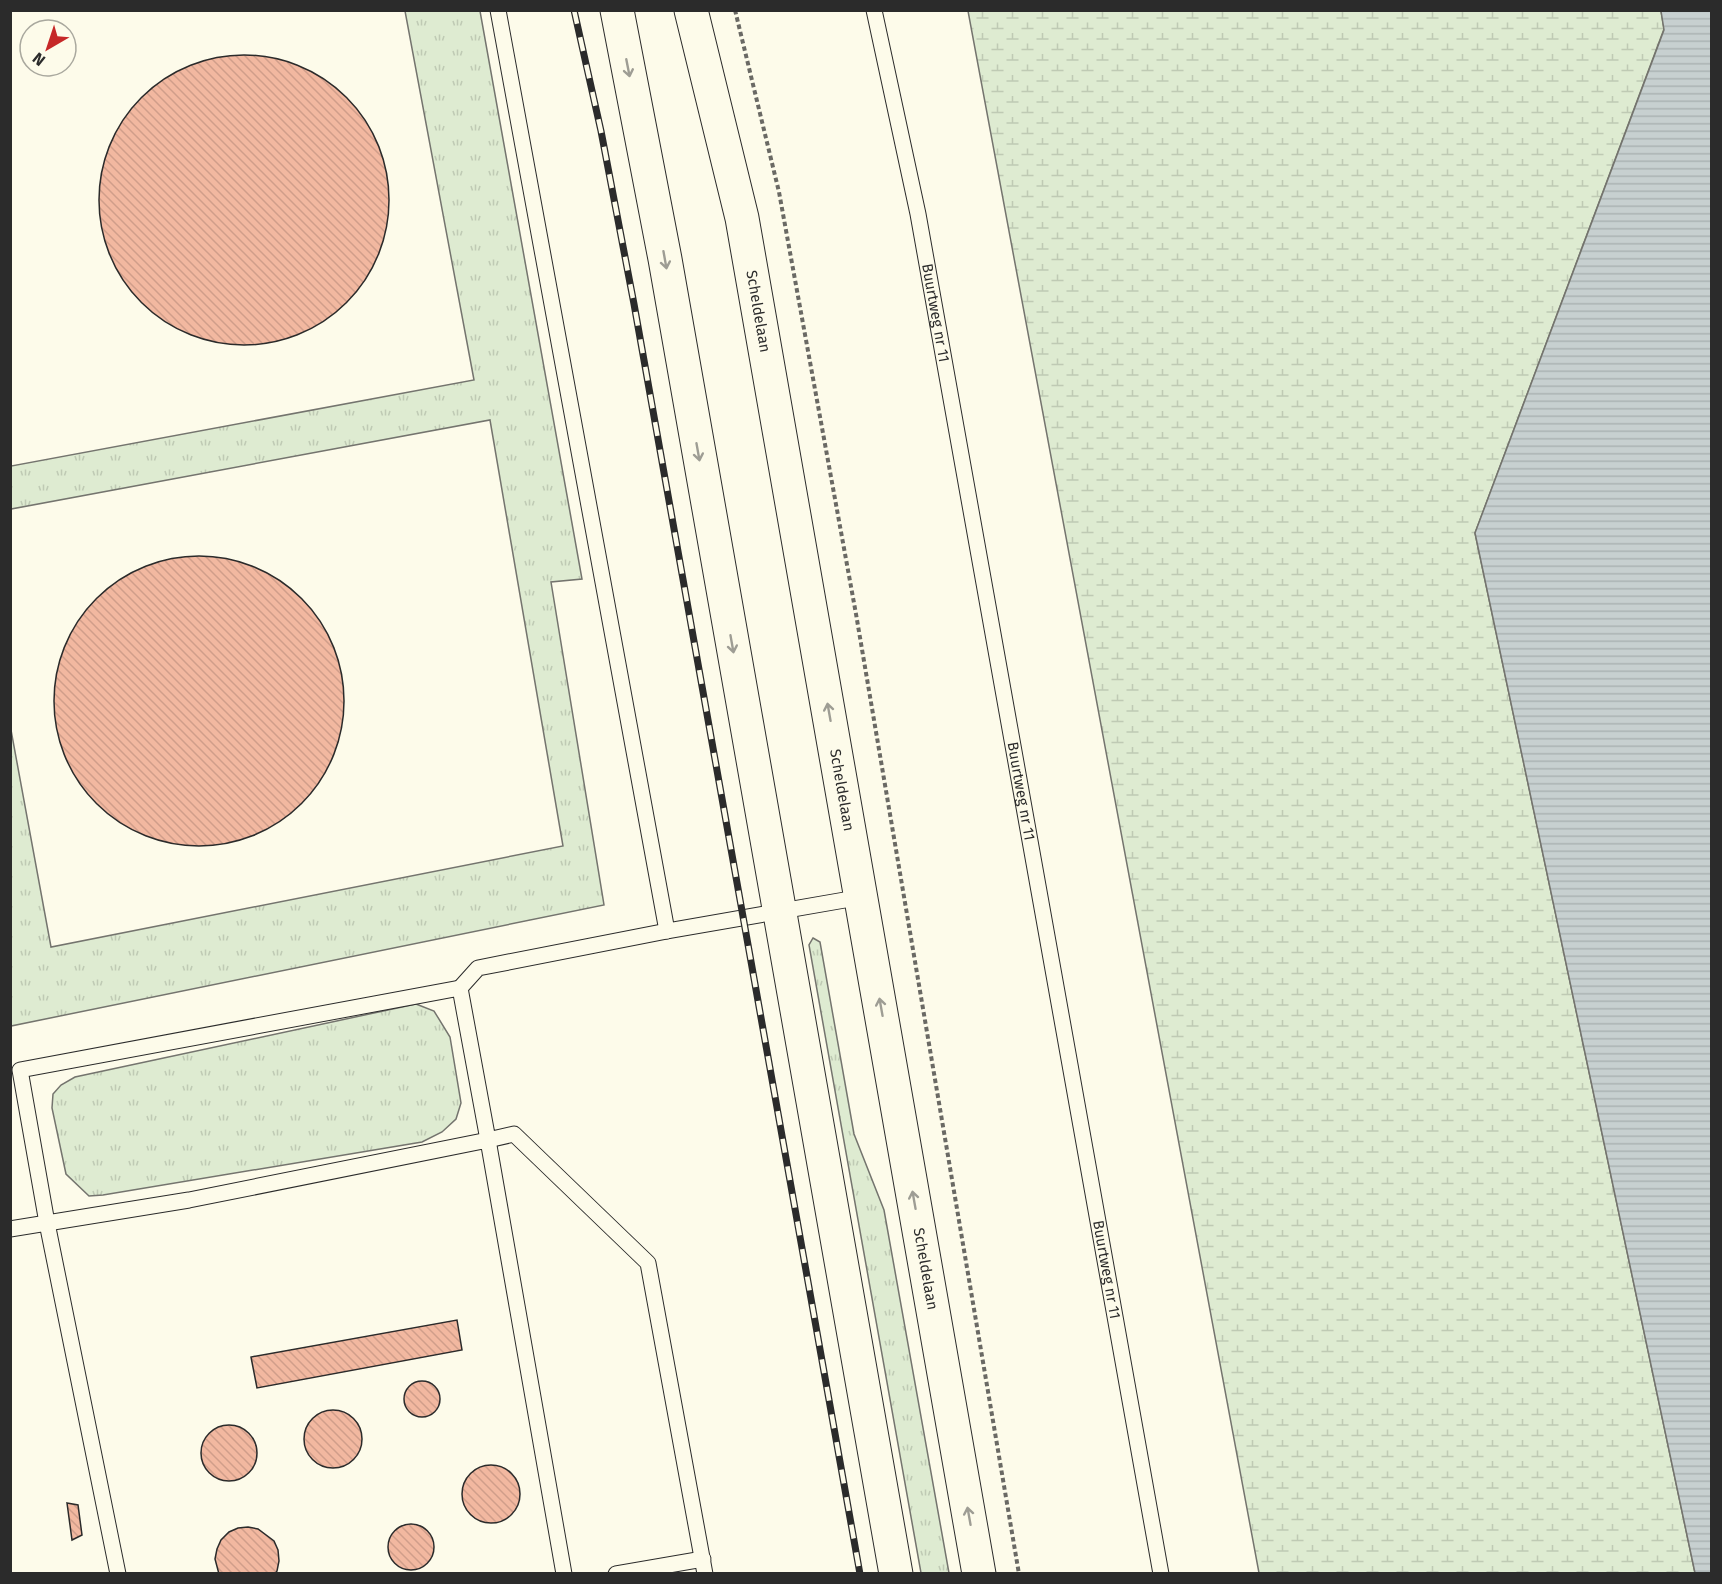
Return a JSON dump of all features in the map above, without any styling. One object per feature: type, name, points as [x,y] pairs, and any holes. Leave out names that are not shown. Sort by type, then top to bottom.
[{"type":"main road","points":[[617,10],[667,271],[896,1574]]},
{"type":"main road","name":"Scheldelaan","points":[[692,10],[742,218],[979,1574]]},
{"type":"lane","points":[[498,10],[667,931]]},
{"type":"lane","name":"Buurtweg nr 11","points":[[874,10],[918,214],[1161,1574]]},
{"type":"lane","points":[[118,1574],[15,1071],[460,988],[478,968],[667,931],[862,897]]},
{"type":"lane","points":[[460,988],[564,1574]]},
{"type":"lane","points":[[10,1229],[189,1200],[514,1134],[648,1263],[704,1566],[616,1574]]},
{"type":"path","points":[[735,10],[779,192],[856,614],[1019,1574]]},
{"type":"green space","points":[[405,11],[480,11],[582,579],[551,582],[604,905],[11,1026],[11,730],[51,947],[563,846],[490,420],[11,509],[11,466],[474,380]]},
{"type":"green space","points":[[968,11],[1661,11],[1664,29],[1475,533],[1695,1573],[1259,1573]]},
{"type":"green space","points":[[813,938],[820,942],[854,1134],[884,1210],[949,1573],[921,1573],[809,945]]},
{"type":"green space","points":[[416,1004],[434,1011],[450,1037],[461,1103],[456,1119],[442,1132],[422,1142],[103,1195],[89,1196],[66,1174],[52,1108],[53,1094],[61,1085],[75,1077]]},
{"type":"shaded area","points":[[1661,11],[1712,11],[1711,1574],[1695,1573],[1475,533],[1664,30]]},
{"type":"building","points":[[244,55],[272,58],[300,66],[325,79],[347,97],[365,119],[378,144],[386,172],[389,200],[386,228],[378,256],[365,281],[347,303],[325,321],[300,334],[272,342],[244,345],[216,342],[188,334],[163,321],[141,303],[123,281],[110,256],[102,228],[99,200],[102,172],[110,144],[123,119],[141,97],[163,79],[188,66],[216,58]]},
{"type":"building","points":[[199,556],[227,559],[255,567],[280,580],[302,598],[320,620],[333,645],[341,673],[344,701],[341,729],[333,757],[320,782],[302,804],[280,822],[255,835],[227,843],[199,846],[171,843],[143,835],[118,822],[96,804],[78,782],[65,757],[57,729],[54,701],[57,673],[65,645],[78,620],[96,598],[118,580],[143,567],[171,559]]},
{"type":"building","points":[[457,1320],[462,1350],[257,1388],[251,1357]]},
{"type":"building","points":[[422,1381],[435,1386],[440,1399],[435,1412],[422,1417],[409,1412],[404,1399],[409,1386]]},
{"type":"building","points":[[333,1410],[344,1412],[357,1423],[362,1439],[360,1450],[349,1463],[333,1468],[322,1466],[309,1455],[304,1439],[306,1428],[317,1415]]},
{"type":"building","points":[[229,1425],[240,1427],[249,1433],[255,1442],[257,1453],[255,1464],[249,1473],[240,1479],[229,1481],[218,1479],[209,1473],[203,1464],[201,1453],[203,1442],[209,1433],[218,1427]]},
{"type":"building","points":[[491,1465],[502,1467],[515,1478],[520,1494],[518,1505],[507,1518],[491,1523],[480,1521],[467,1510],[462,1494],[464,1483],[475,1470]]},
{"type":"building","points":[[67,1503],[78,1505],[82,1535],[72,1540]]},
{"type":"building","points":[[411,1524],[427,1531],[434,1547],[427,1563],[411,1570],[395,1563],[388,1547],[395,1531]]},
{"type":"building","points":[[248,1527],[258,1529],[274,1541],[278,1550],[277,1571],[275,1574],[219,1574],[215,1559],[221,1540],[229,1532]]},
{"type":"railway","points":[[574,10],[601,131],[634,304],[860,1574]]}]
